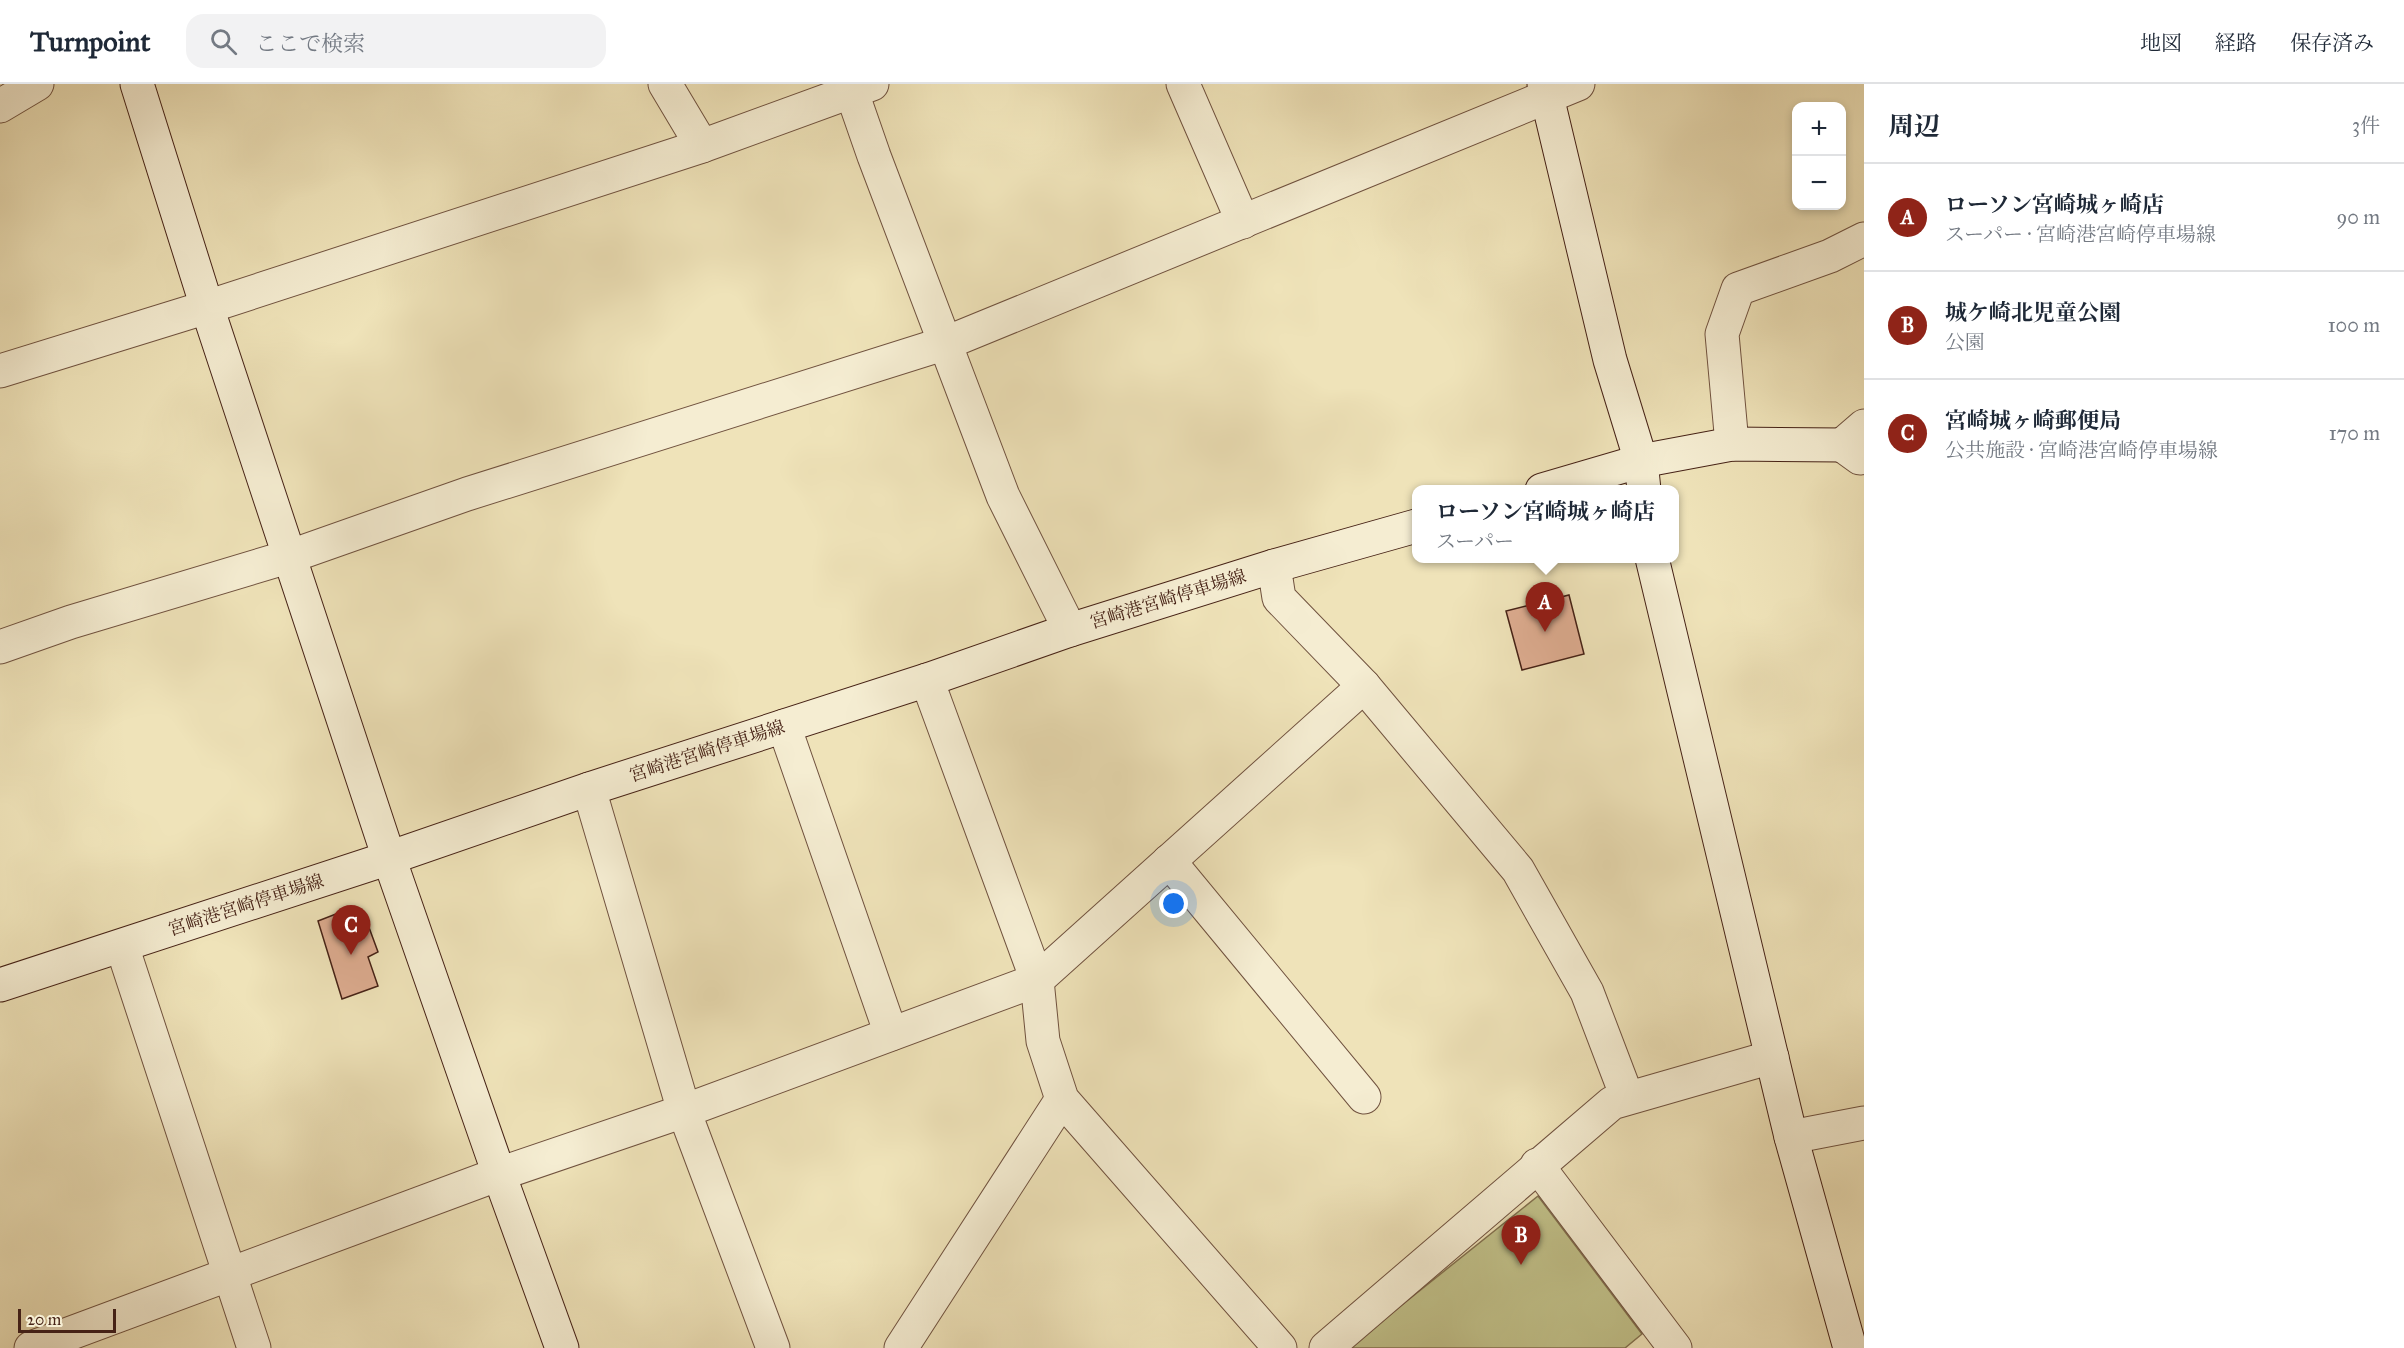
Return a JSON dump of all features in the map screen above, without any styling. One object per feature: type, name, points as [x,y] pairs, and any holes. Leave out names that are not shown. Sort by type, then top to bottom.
[{"type":"street","points":[[0,106],[36,84]]},
{"type":"street","points":[[137,84],[207,307],[389,858],[562,1348]]},
{"type":"street","points":[[665,84],[702,146]]},
{"type":"street","points":[[1183,84],[1243,222]]},
{"type":"street","points":[[0,647],[71,622],[291,556],[467,495],[946,343],[1319,189],[1471,130],[1545,90],[1578,84]]},
{"type":"street","points":[[0,371],[207,307],[702,146],[858,86],[874,156],[1003,496],[1070,630]]},
{"type":"street","points":[[1545,90],[1610,360],[1642,475]]},
{"type":"street","points":[[1731,444],[1722,334],[1738,289],[1830,256],[1864,239]]},
{"type":"street","points":[[1571,485],[1642,475],[1731,444],[1859,445]]},
{"type":"street","name":"宮崎港宮崎停車場線","points":[[0,984],[389,858],[589,789],[927,680],[1070,630],[1274,566],[1412,527]]},
{"type":"street","points":[[1653,563],[1791,1137],[1850,1348]]},
{"type":"street","points":[[1274,566],[1279,598],[1364,686],[1518,870],[1587,992],[1627,1097]]},
{"type":"street","points":[[927,680],[1037,980],[1043,1041],[1062,1099],[1280,1348]]},
{"type":"street","points":[[31,1348],[499,1174],[684,1111],[1037,980],[1364,686]]},
{"type":"street","points":[[784,726],[891,1034]]},
{"type":"street","points":[[589,789],[684,1111],[773,1348]]},
{"type":"street","points":[[1169,861],[1364,1097]]},
{"type":"street","points":[[122,946],[254,1348]]},
{"type":"street","points":[[1326,1348],[1611,1103],[1772,1057]]},
{"type":"street","points":[[901,1348],[1062,1099]]},
{"type":"street","points":[[1791,1137],[1864,1123]]},
{"type":"street","points":[[1537,1166],[1675,1348]]},
{"type":"green space","points":[[1538,1196],[1642,1334],[1625,1348],[1348,1348]]},
{"type":"building","points":[[1569,595],[1584,654],[1522,670],[1506,611]]},
{"type":"building","points":[[346,910],[367,922],[378,952],[368,957],[378,986],[342,999],[318,921]]},
{"type":"place","name":"ローソン宮崎城ヶ崎店","points":[[1545,632]]},
{"type":"place","name":"宮崎城ヶ崎郵便局","points":[[351,955]]},
{"type":"place","name":"城ケ崎北児童公園","points":[[1521,1265]]}]
